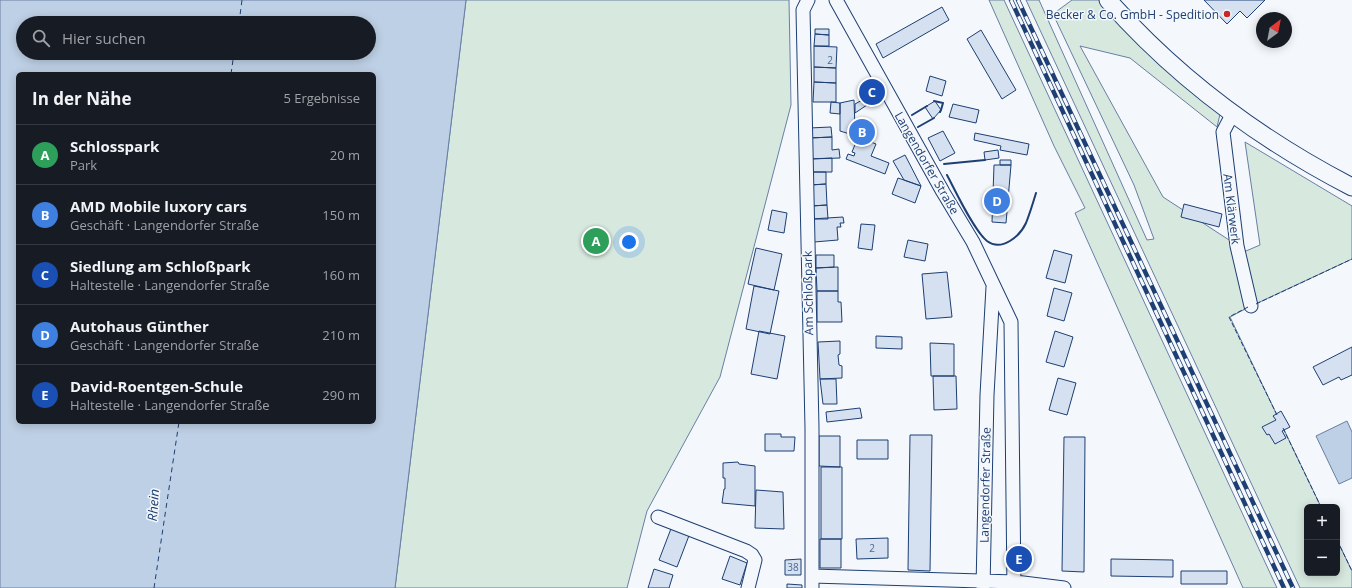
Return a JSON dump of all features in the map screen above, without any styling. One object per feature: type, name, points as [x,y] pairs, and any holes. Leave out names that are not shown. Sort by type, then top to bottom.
[{"type":"main road","points":[[1108,0],[1160,53],[1233,113],[1284,148],[1352,187]]},
{"type":"street","name":"Am Schloßpark","points":[[808,0],[803,10],[812,428],[812,582]]},
{"type":"street","name":"Langendorfer Straße","points":[[836,0],[943,192],[973,242],[1011,322],[1014,585]]},
{"type":"street","name":"Am Klärwerk","points":[[1233,113],[1222,132],[1237,246],[1251,306]]},
{"type":"street","name":"Langendorfer Straße","points":[[983,585],[987,395],[993,286]]},
{"type":"street","points":[[658,516],[746,551],[752,555],[755,560],[748,588]]},
{"type":"street","points":[[812,582],[1014,585],[1064,588]]},
{"type":"shaded area","points":[[466,0],[789,0],[791,105],[720,377],[647,511],[627,588],[395,588]]},
{"type":"shaded area","points":[[989,0],[1004,0],[1277,588],[1243,588],[1075,213],[1085,208],[1054,146]]},
{"type":"shaded area","points":[[1026,0],[1039,0],[1147,240],[1154,239],[1134,185],[1053,14],[1072,0],[1100,0],[1220,114],[1217,127],[1130,58],[1080,46],[1163,197],[1246,251],[1260,245],[1245,142],[1352,206],[1352,259],[1230,317],[1320,504],[1304,504],[1304,576],[1340,576],[1340,546],[1352,571],[1352,588],[1300,588]]},
{"type":"water","name":"Rhein","points":[[0,0],[466,0],[395,588],[0,588]]},
{"type":"water","points":[[1347,421],[1352,432],[1352,478],[1339,484],[1316,436]]},
{"type":"building","name":"Becker & Co. GmbH - Spedition","points":[[1204,0],[1265,0],[1247,18],[1240,11],[1227,24]]},
{"type":"building","points":[[942,7],[949,20],[883,58],[876,44]]},
{"type":"building","points":[[815,29],[829,29],[829,35],[815,34]]},
{"type":"building","points":[[981,30],[1016,90],[1002,99],[967,39]]},
{"type":"building","points":[[815,34],[829,35],[829,46],[814,46]]},
{"type":"building","points":[[814,46],[837,47],[836,68],[814,67]]},
{"type":"building","points":[[814,67],[836,68],[836,83],[814,82]]},
{"type":"building","points":[[930,76],[946,81],[942,96],[926,91]]},
{"type":"building","points":[[814,82],[836,83],[836,102],[813,102]]},
{"type":"building","points":[[864,99],[867,105],[855,113],[855,104]]},
{"type":"building","points":[[854,100],[855,130],[853,135],[840,131],[840,103]]},
{"type":"building","points":[[935,101],[941,110],[933,119],[925,107]]},
{"type":"building","points":[[831,102],[840,103],[840,114],[830,113]]},
{"type":"building","points":[[953,104],[979,110],[976,123],[949,117]]},
{"type":"building","points":[[863,125],[870,135],[865,140],[853,135],[855,130]]},
{"type":"building","points":[[831,127],[832,137],[809,138],[809,128]]},
{"type":"building","points":[[943,131],[955,153],[940,161],[928,138]]},
{"type":"building","points":[[975,133],[1029,144],[1027,155],[1000,150],[1001,146],[974,140]]},
{"type":"building","points":[[832,137],[832,150],[839,149],[840,158],[809,159],[809,138]]},
{"type":"building","points":[[858,137],[876,144],[871,156],[889,163],[885,174],[846,159],[848,154],[854,156],[855,153],[852,152]]},
{"type":"building","points":[[998,150],[999,158],[985,160],[984,152]]},
{"type":"building","points":[[905,155],[921,186],[904,180],[893,161]]},
{"type":"building","points":[[832,158],[832,172],[809,172],[809,159]]},
{"type":"building","points":[[1000,160],[1011,160],[1011,165],[1000,165]]},
{"type":"building","points":[[994,165],[1011,165],[1006,223],[992,222]]},
{"type":"building","points":[[809,172],[826,172],[826,184],[810,185]]},
{"type":"building","points":[[898,178],[921,186],[915,203],[892,194]]},
{"type":"building","points":[[826,184],[827,205],[811,206],[810,185]]},
{"type":"building","points":[[1184,204],[1222,214],[1219,227],[1181,217]]},
{"type":"building","points":[[827,205],[828,219],[811,219],[811,206]]},
{"type":"building","points":[[772,210],[787,213],[784,233],[768,230]]},
{"type":"building","points":[[843,217],[844,223],[840,223],[841,227],[837,227],[838,240],[814,242],[811,219]]},
{"type":"building","points":[[861,224],[875,225],[872,250],[858,248]]},
{"type":"building","points":[[908,240],[928,244],[925,261],[904,257]]},
{"type":"building","points":[[756,248],[782,254],[774,290],[748,284]]},
{"type":"building","points":[[1054,250],[1072,255],[1065,283],[1046,278]]},
{"type":"building","points":[[816,255],[834,255],[834,267],[816,268]]},
{"type":"building","points":[[838,267],[838,291],[817,291],[816,268]]},
{"type":"building","points":[[947,272],[952,317],[926,319],[922,274]]},
{"type":"building","points":[[754,286],[779,291],[770,334],[746,329]]},
{"type":"building","points":[[1054,288],[1072,293],[1064,321],[1047,316]]},
{"type":"building","points":[[817,291],[838,291],[838,302],[841,302],[842,322],[817,322]]},
{"type":"building","points":[[759,331],[785,336],[777,379],[751,374]]},
{"type":"building","points":[[1055,331],[1073,337],[1064,367],[1046,362]]},
{"type":"building","points":[[876,336],[902,337],[902,349],[876,348]]},
{"type":"building","points":[[840,341],[840,354],[838,355],[839,365],[842,366],[842,378],[820,379],[818,342]]},
{"type":"building","points":[[930,343],[954,344],[954,376],[931,376]]},
{"type":"building","points":[[1352,347],[1352,375],[1341,380],[1339,377],[1323,385],[1313,367]]},
{"type":"building","points":[[933,376],[956,376],[957,409],[934,410]]},
{"type":"building","points":[[1058,378],[1076,383],[1067,415],[1049,410]]},
{"type":"building","points":[[820,379],[836,379],[837,404],[823,404]]},
{"type":"building","points":[[860,408],[862,418],[827,422],[826,412]]},
{"type":"building","points":[[1281,411],[1290,427],[1282,431],[1286,438],[1275,444],[1269,434],[1267,435],[1262,427],[1276,420],[1273,416]]},
{"type":"building","points":[[765,434],[781,434],[781,437],[795,437],[794,451],[765,451]]},
{"type":"building","points":[[910,435],[932,435],[930,571],[908,570]]},
{"type":"building","points":[[819,436],[840,436],[840,467],[819,466]]},
{"type":"building","points":[[1064,437],[1085,437],[1084,572],[1062,571]]},
{"type":"building","points":[[857,440],[888,440],[888,459],[857,459]]},
{"type":"building","points":[[738,462],[739,464],[755,466],[755,506],[722,503],[725,489],[723,463]]},
{"type":"building","points":[[821,467],[842,467],[842,539],[821,539]]},
{"type":"building","points":[[756,490],[783,492],[784,529],[755,528]]},
{"type":"building","points":[[672,526],[690,533],[677,567],[659,560]]},
{"type":"building","points":[[888,538],[888,558],[857,559],[856,539]]},
{"type":"building","points":[[820,539],[841,539],[841,568],[820,568]]},
{"type":"building","points":[[730,556],[747,563],[740,585],[722,579]]},
{"type":"building","points":[[801,559],[801,575],[785,575],[785,560]]},
{"type":"building","points":[[1111,559],[1173,560],[1173,577],[1111,576]]},
{"type":"building","points":[[654,569],[673,575],[669,588],[648,588]]},
{"type":"building","points":[[1181,571],[1227,571],[1227,584],[1181,584]]},
{"type":"building","points":[[787,584],[802,585],[802,588],[787,588]]},
{"type":"ferry route","points":[[240,16],[242,0]]},
{"type":"ferry route","points":[[231,72],[233,60]]},
{"type":"ferry route","points":[[154,588],[179,424]]},
{"type":"railway","points":[[1011,0],[1284,588]]},
{"type":"railway","points":[[1018,0],[1293,588]]},
{"type":"fence","points":[[1256,304],[1352,259]]},
{"type":"fence","points":[[1248,307],[1229,317],[1277,415]]},
{"type":"fence","points":[[1283,428],[1320,504]]},
{"type":"fence","points":[[1340,546],[1352,571]]},
{"type":"wall","points":[[934,101],[943,103],[940,112]]},
{"type":"wall","points":[[912,115],[927,106]]},
{"type":"wall","points":[[918,127],[934,118]]},
{"type":"wall","points":[[944,164],[985,160]]},
{"type":"wall","points":[[947,175],[976,229],[987,241],[993,244],[1004,244],[1019,233],[1026,223],[1036,193]]},
{"type":"place","name":"Becker & Co. GmbH - Spedition","points":[[1227,14]]},
{"type":"place","name":"Siedlung am Schloßpark","points":[[872,92]]},
{"type":"place","name":"AMD Mobile luxory cars","points":[[862,132]]},
{"type":"place","name":"Autohaus Günther","points":[[997,201]]},
{"type":"place","name":"Schlosspark","points":[[596,241]]},
{"type":"place","name":"David-Roentgen-Schule","points":[[1019,559]]}]
